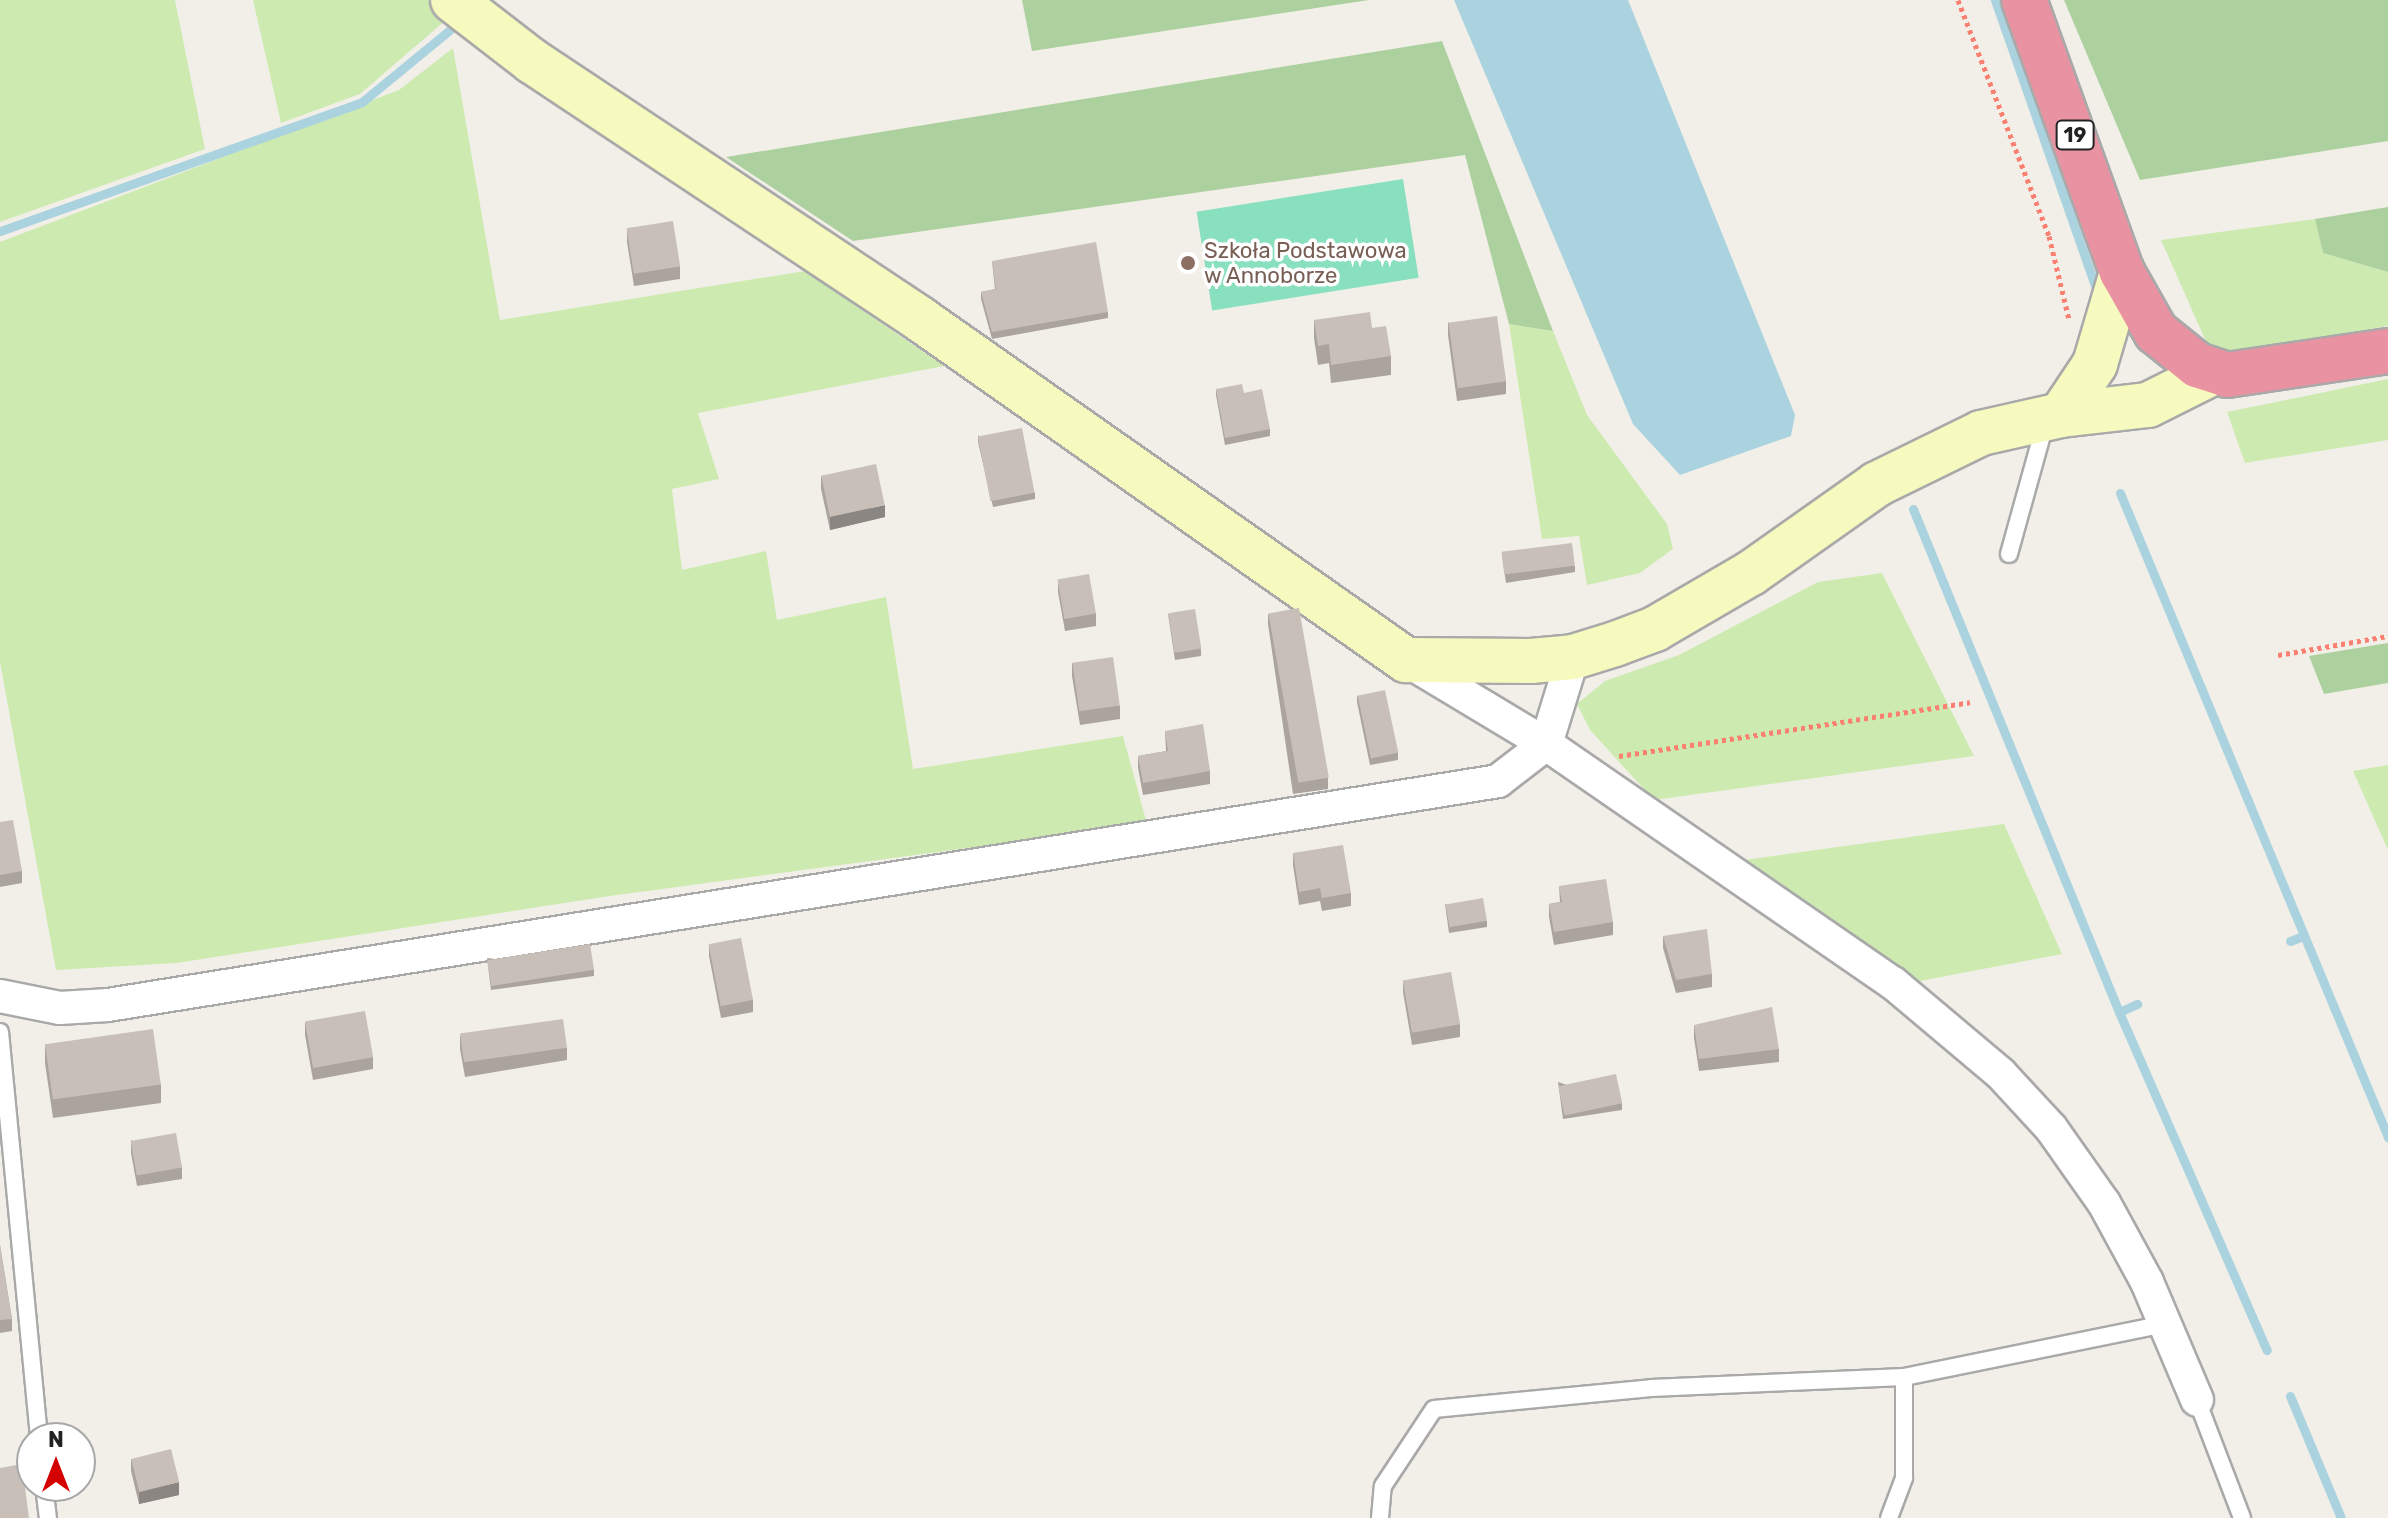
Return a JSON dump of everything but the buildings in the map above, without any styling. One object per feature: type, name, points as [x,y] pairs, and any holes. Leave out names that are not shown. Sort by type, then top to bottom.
[{"type":"highway","name":"19","points":[[2024,0],[2122,272],[2156,332],[2212,373]]},
{"type":"highway","points":[[2212,373],[2388,351]]},
{"type":"street","points":[[463,8],[532,61],[920,319],[1406,660],[1546,744],[1893,983],[2001,1074],[2051,1128],[2104,1203],[2164,1324],[2197,1400]]},
{"type":"street","points":[[2054,417],[2095,364],[2122,272]]},
{"type":"street","points":[[1406,660],[1500,662],[1573,657],[1655,629],[1897,473],[1981,433],[2054,417],[2148,405],[2212,373]]},
{"type":"street","points":[[0,996],[60,1008],[108,1005],[1456,790],[1510,775],[1546,744],[1573,657]]},
{"type":"lane","points":[[2009,554],[2054,417]]},
{"type":"lane","points":[[0,1032],[37,1422]]},
{"type":"lane","points":[[1380,1518],[1383,1486],[1434,1409],[1651,1388],[1904,1377],[2164,1324]]},
{"type":"lane","points":[[1889,1518],[1904,1478],[1904,1377]]},
{"type":"lane","points":[[2197,1400],[2242,1518]]},
{"type":"path","points":[[1958,0],[2049,236],[2070,322],[2064,334]]},
{"type":"path","points":[[2278,655],[2388,636]]},
{"type":"path","points":[[1586,771],[1614,757],[1970,702]]},
{"type":"green space","points":[[0,0],[175,0],[205,149],[0,222]]},
{"type":"green space","points":[[253,0],[428,0],[446,20],[360,94],[281,123]]},
{"type":"green space","points":[[1022,0],[1369,0],[1032,51]]},
{"type":"green space","points":[[2064,0],[2388,0],[2388,141],[2140,180]]},
{"type":"green space","points":[[1442,41],[1553,331],[1509,324],[1465,155],[853,241],[726,157]]},
{"type":"green space","points":[[453,48],[500,320],[805,271],[944,366],[698,413],[719,479],[672,489],[682,570],[766,551],[777,620],[886,597],[913,769],[1123,736],[1147,824],[610,896],[176,963],[56,970],[0,662],[0,242],[399,90]]},
{"type":"green space","points":[[1403,179],[1419,278],[1212,310],[1197,212]]},
{"type":"green space","points":[[2388,207],[2388,272],[2323,253],[2315,219]]},
{"type":"green space","points":[[2315,219],[2323,253],[2388,272],[2388,326],[2212,355],[2161,240]]},
{"type":"green space","points":[[1509,324],[1553,331],[1587,415],[1667,524],[1673,549],[1640,573],[1587,585],[1579,536],[1542,539]]},
{"type":"green space","points":[[2388,379],[2388,440],[2245,463],[2227,412]]},
{"type":"green space","points":[[1882,573],[1974,756],[1654,800],[1590,730],[1577,704],[1605,681],[1679,655],[1818,582]]},
{"type":"green space","points":[[2388,643],[2388,683],[2324,694],[2309,656]]},
{"type":"green space","points":[[2388,765],[2388,850],[2353,771]]},
{"type":"green space","points":[[2004,824],[2062,954],[1920,981],[1744,860]]},
{"type":"water","points":[[1454,0],[1628,0],[1795,415],[1791,436],[1680,475],[1633,424]]},
{"type":"waterway","points":[[1995,0],[2098,294]]},
{"type":"waterway","points":[[0,231],[362,102],[462,20]]},
{"type":"waterway","points":[[2120,493],[2388,1137]]},
{"type":"waterway","points":[[1913,509],[2119,1012],[2267,1350]]},
{"type":"waterway","points":[[2290,941],[2303,936]]},
{"type":"waterway","points":[[2119,1012],[2137,1004]]},
{"type":"waterway","points":[[2290,1396],[2341,1518]]},
{"type":"place","name":"Szkoła Podstawowa w Annoborze","points":[[1188,263]]}]
